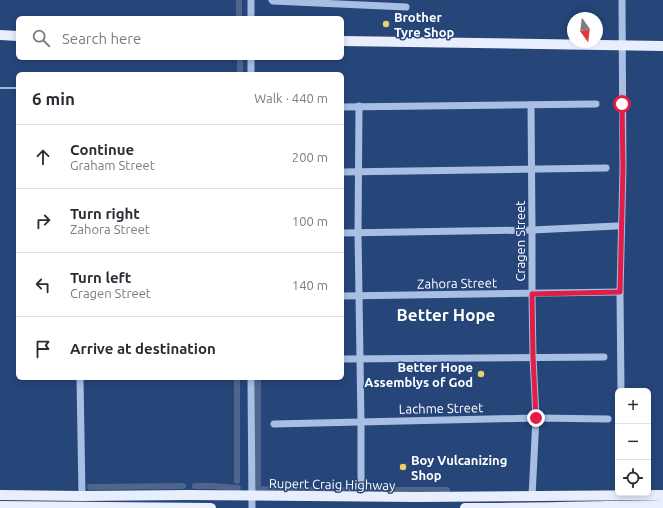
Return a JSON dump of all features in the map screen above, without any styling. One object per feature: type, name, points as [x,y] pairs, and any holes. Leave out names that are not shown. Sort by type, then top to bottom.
[{"type":"main road","points":[[0,35],[16,36]]},
{"type":"main road","points":[[344,41],[663,46]]},
{"type":"main road","name":"Rupert Craig Highway","points":[[0,495],[188,495],[417,498],[532,496],[622,500],[663,505]]},
{"type":"main road","name":"Rupert Craig Highway","points":[[465,508],[533,508],[663,495]]},
{"type":"main road","points":[[0,506],[84,508],[211,508]]},
{"type":"street","points":[[251,0],[251,16]]},
{"type":"street","points":[[272,0],[406,7]]},
{"type":"street","points":[[621,388],[620,292],[623,168],[622,0]]},
{"type":"street","points":[[251,60],[251,72]]},
{"type":"street","points":[[344,107],[596,104]]},
{"type":"street","name":"Cragen Street","points":[[531,105],[533,357],[536,418],[532,496]]},
{"type":"street","points":[[359,106],[358,233],[361,497]]},
{"type":"street","points":[[344,172],[606,168]]},
{"type":"street","points":[[344,233],[532,230],[617,226]]},
{"type":"street","name":"Zahora Street","points":[[344,296],[620,292]]},
{"type":"street","points":[[344,359],[604,357]]},
{"type":"street","points":[[80,380],[82,496]]},
{"type":"street","points":[[251,380],[252,508]]},
{"type":"street","name":"Lachme Street","points":[[274,424],[536,418],[608,419]]},
{"type":"waterway","points":[[239,0],[239,16]]},
{"type":"waterway","points":[[240,60],[240,72]]},
{"type":"waterway","points":[[0,88],[16,88]]},
{"type":"waterway","points":[[237,380],[237,481]]},
{"type":"waterway","points":[[258,380],[258,489],[356,490]]},
{"type":"waterway","points":[[90,487],[183,486]]},
{"type":"waterway","points":[[195,486],[238,488]]},
{"type":"waterway","points":[[371,490],[447,490]]},
{"type":"place","name":"Brother Tyre Shop","points":[[386,24]]},
{"type":"place","name":"Better Hope Assemblys of God","points":[[481,374]]},
{"type":"place","name":"Boy Vulcanizing Shop","points":[[403,467]]},
{"type":"district","name":"Better Hope","points":[[446,315]]},
{"type":"route","points":[[536,418],[532,294],[620,292],[623,168],[622,104]]}]
